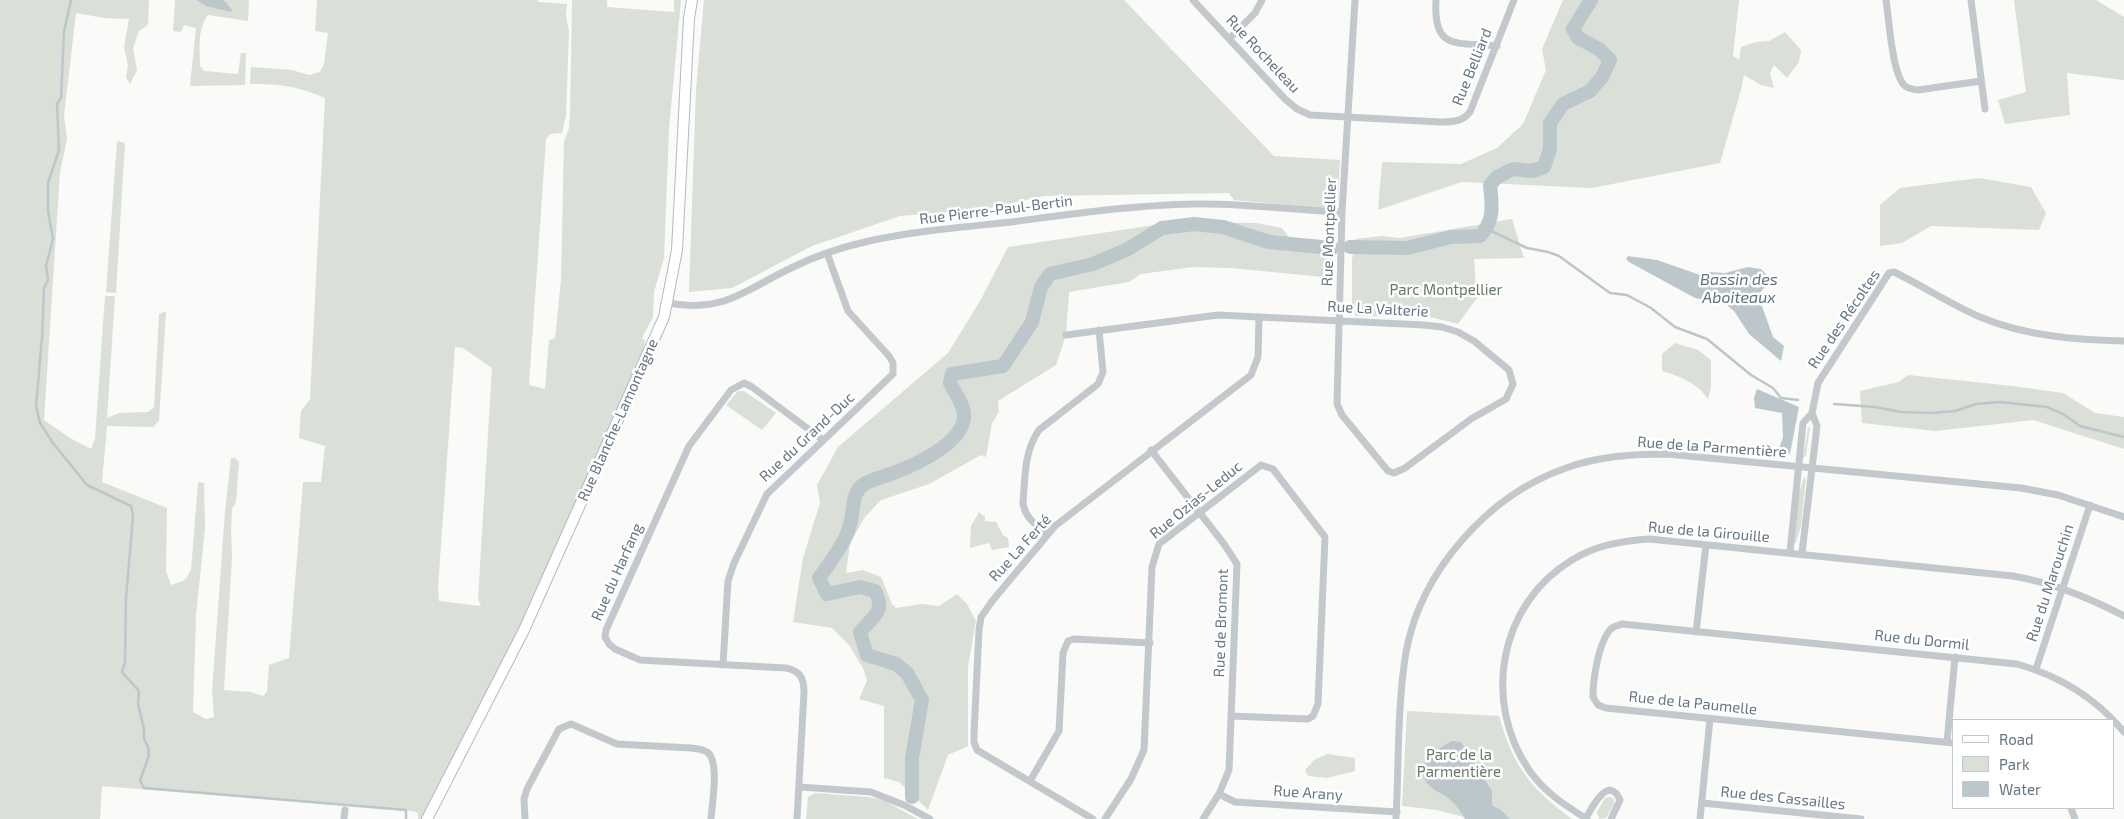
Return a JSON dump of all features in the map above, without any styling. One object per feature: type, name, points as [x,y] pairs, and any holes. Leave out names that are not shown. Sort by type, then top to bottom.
[{"type":"street","name":"Rue Blanche-Lamontagne","points":[[430,816],[524,630],[664,317],[677,250],[689,18],[692,0]]},
{"type":"street","name":"Rue Rocheleau","points":[[1193,0],[1285,99],[1297,109],[1310,115],[1348,117]]},
{"type":"street","points":[[1230,38],[1255,13],[1262,0]]},
{"type":"street","name":"Rue Montpellier","points":[[1355,0],[1342,212],[1337,404],[1342,415],[1388,471],[1394,473]]},
{"type":"street","points":[[1436,0],[1436,26],[1440,34],[1446,39],[1456,42],[1497,46]]},
{"type":"street","name":"Rue Belliard","points":[[1348,117],[1440,122],[1453,122],[1466,118],[1475,104],[1514,0]]},
{"type":"street","points":[[1886,0],[1896,69],[1903,84],[1909,89],[1918,90],[1981,80]]},
{"type":"street","points":[[1972,0],[1985,109]]},
{"type":"street","name":"Rue Pierre-Paul-Bertin","points":[[668,303],[699,307],[715,305],[730,300],[791,268],[827,253],[870,241],[893,237],[1136,206],[1197,204],[1342,212]]},
{"type":"street","name":"Rue du Grand-Duc","points":[[723,665],[728,581],[737,555],[766,494],[888,381],[893,374],[893,363],[888,356],[848,311],[827,253]]},
{"type":"street","name":"Rue des Récoltes","points":[[1790,552],[1803,423],[1812,413],[1818,383],[1889,273],[1894,272],[1982,317],[2014,327],[2061,337],[2124,341]]},
{"type":"street","name":"Rue La Valterie","points":[[1066,335],[1218,315],[1424,325],[1442,327],[1474,340],[1498,359],[1513,377],[1513,384],[1506,399],[1471,420],[1405,468],[1394,473]]},
{"type":"street","name":"Rue La Ferté","points":[[1093,819],[978,750],[974,742],[981,617],[992,600],[1047,534],[1151,450],[1251,375],[1258,357],[1259,318]]},
{"type":"street","points":[[1047,534],[1028,518],[1024,510],[1023,503],[1029,448],[1038,430],[1098,384],[1101,379],[1103,372],[1099,330]]},
{"type":"street","name":"Rue du Harfang","points":[[797,819],[804,679],[799,673],[786,668],[640,660],[615,649],[605,637],[606,630],[689,446],[731,390],[744,384],[752,387],[823,440]]},
{"type":"street","name":"Rue des Récoltes","points":[[1802,553],[1817,426],[1812,413]]},
{"type":"street","name":"Rue de Bromont","points":[[1151,450],[1237,564],[1229,770],[1219,794],[1203,819]]},
{"type":"street","name":"Rue de la Parmentière","points":[[1396,816],[1401,692],[1407,651],[1414,623],[1428,590],[1453,552],[1476,525],[1507,499],[1538,480],[1566,468],[1599,459],[1634,454],[1667,454],[2022,488],[2058,495],[2124,517]]},
{"type":"street","name":"Rue Ozias-Leduc","points":[[1105,819],[1131,779],[1144,750],[1152,567],[1155,552],[1159,544],[1261,465],[1268,466],[1278,475],[1325,537],[1318,704],[1313,716],[1308,719],[1232,716]]},
{"type":"street","name":"Rue du Marouchin","points":[[2036,669],[2090,505]]},
{"type":"street","name":"Rue de la Girouille","points":[[1611,819],[1620,800],[1618,794],[1612,791],[1606,791],[1600,795],[1586,818],[1567,807],[1545,789],[1519,754],[1510,733],[1502,692],[1502,668],[1512,634],[1530,598],[1551,576],[1572,560],[1594,549],[1622,541],[1649,539],[1802,553],[2013,576],[2062,588],[2084,596],[2124,616]]},
{"type":"street","points":[[1696,632],[1706,545]]},
{"type":"street","name":"Rue de la Paumelle","points":[[1696,632],[1622,624],[1615,626],[1609,631],[1596,666],[1593,697],[1598,705],[1606,708],[1710,719],[1950,742]]},
{"type":"street","name":"Rue du Dormil","points":[[1696,632],[2017,664],[2036,669],[2080,691],[2114,719],[2124,732]]},
{"type":"street","points":[[1030,781],[1059,731],[1064,653],[1068,641],[1074,638],[1150,643]]},
{"type":"street","points":[[1950,742],[1955,657]]},
{"type":"street","points":[[1700,819],[1710,719]]},
{"type":"street","points":[[525,819],[524,799],[527,789],[559,729],[571,724],[617,744],[701,749],[708,753],[713,760],[714,769],[711,819]]},
{"type":"street","points":[[800,787],[871,792],[904,804],[930,819]]},
{"type":"street","name":"Rue Arany","points":[[1219,794],[1235,802],[1396,816]]},
{"type":"street","name":"Rue des Cassailles","points":[[1702,803],[1862,819]]},
{"type":"street","points":[[344,819],[345,810]]},
{"type":"green space","points":[[0,0],[149,0],[148,25],[139,31],[133,48],[137,70],[130,84],[126,78],[128,66],[124,47],[129,19],[104,18],[76,13],[64,116],[67,139],[60,172],[44,420],[70,438],[91,449],[95,439],[105,296],[115,296],[107,418],[119,413],[148,412],[154,407],[159,314],[166,311],[159,421],[153,427],[107,426],[102,482],[167,508],[166,571],[171,585],[185,580],[191,570],[198,482],[204,483],[205,528],[196,615],[193,712],[206,719],[214,717],[212,691],[225,512],[231,458],[235,458],[239,462],[236,502],[232,509],[232,557],[224,690],[251,692],[263,696],[267,692],[269,665],[289,658],[303,482],[321,482],[325,446],[299,438],[301,411],[310,399],[325,98],[288,86],[250,84],[251,67],[292,70],[309,75],[320,72],[324,64],[328,33],[315,31],[317,0],[538,0],[538,2],[567,4],[566,16],[569,31],[566,116],[562,133],[550,134],[546,139],[529,385],[545,389],[549,340],[555,338],[561,280],[564,142],[569,128],[570,113],[572,0],[607,0],[607,7],[674,12],[674,0],[681,0],[669,129],[664,258],[654,292],[653,317],[642,338],[645,341],[644,348],[521,628],[421,819],[418,819],[418,813],[413,811],[102,786],[100,819],[0,819]],"holes":[[[455,347],[463,348],[492,368],[478,599],[481,606],[439,601],[438,587]]]},
{"type":"green space","points":[[175,0],[196,0],[206,6],[226,1],[224,0],[249,0],[248,21],[208,15],[202,26],[200,39],[200,66],[204,71],[238,74],[241,53],[246,53],[245,85],[190,86],[196,28],[184,25],[181,32],[173,31]]},
{"type":"green space","points":[[704,0],[1124,0],[1274,156],[1340,160],[1338,202],[1331,209],[1234,200],[1229,193],[1043,196],[981,210],[900,216],[812,246],[732,288],[689,292],[696,89]]},
{"type":"green space","points":[[1563,0],[1739,0],[1733,56],[1739,60],[1741,47],[1756,42],[1769,41],[1785,32],[1801,50],[1799,62],[1787,78],[1774,65],[1770,73],[1774,88],[1761,85],[1744,75],[1720,163],[1592,188],[1462,182],[1378,210],[1382,162],[1461,164],[1497,148],[1523,124],[1546,70],[1542,49]]},
{"type":"green space","points":[[2014,0],[2096,0],[2124,17],[2124,80],[2067,73],[2070,115],[2005,124],[1998,100],[2026,92]]},
{"type":"green space","points":[[117,141],[125,143],[116,293],[106,292]]},
{"type":"green space","points":[[1979,178],[2031,187],[2046,213],[2039,230],[1931,226],[1902,243],[1880,246],[1880,205],[1900,188]]},
{"type":"green space","name":"Parc Montpellier","points":[[1512,219],[1524,258],[1474,259],[1477,298],[1458,324],[1430,317],[1356,316],[1352,311],[1352,260],[1355,239],[1382,236],[1400,238]]},
{"type":"green space","points":[[1175,222],[1257,223],[1282,228],[1294,244],[1331,251],[1333,278],[1231,268],[1193,267],[1141,274],[1129,282],[1069,292],[1066,335],[1056,365],[998,401],[999,412],[992,423],[986,457],[981,455],[929,484],[881,500],[864,518],[850,544],[846,573],[863,570],[881,577],[892,604],[896,608],[922,604],[939,606],[957,594],[967,604],[976,621],[968,666],[968,746],[948,755],[928,810],[899,782],[884,778],[884,706],[859,699],[867,681],[864,670],[849,645],[832,628],[793,622],[803,558],[820,503],[817,485],[838,447],[948,353],[980,301],[1008,247]]},
{"type":"green space","points":[[1675,343],[1698,350],[1711,360],[1711,387],[1708,399],[1693,384],[1662,371],[1662,354]]},
{"type":"green space","points":[[1908,375],[2063,393],[2095,413],[2124,417],[2124,449],[2033,420],[1935,431],[1862,423],[1860,391],[1899,382]]},
{"type":"green space","points":[[738,391],[744,391],[776,413],[762,430],[726,405]]},
{"type":"green space","points":[[1810,427],[1806,456],[1803,458],[1808,428]]},
{"type":"green space","points":[[1804,477],[1806,479],[1801,526],[1796,543],[1794,542],[1799,493]]},
{"type":"green space","points":[[979,512],[985,517],[985,521],[996,522],[1003,535],[1008,538],[1009,547],[992,550],[989,543],[970,548],[971,526]]},
{"type":"green space","name":"Parc de la Parmentière","points":[[1407,711],[1499,716],[1510,749],[1525,775],[1545,797],[1572,819],[1472,819],[1437,810],[1402,806]]},
{"type":"green space","points":[[1327,754],[1355,758],[1355,771],[1327,778],[1308,776],[1305,770],[1314,760]]},
{"type":"green space","points":[[815,793],[869,797],[885,801],[918,819],[806,819],[808,797]]},
{"type":"green space","points":[[1610,797],[1614,799],[1614,804],[1606,818],[1599,819],[1597,812],[1605,798]]},
{"type":"water","points":[[196,0],[224,0],[232,10],[231,12],[206,6]]},
{"type":"water","name":"Bassin des Aboiteaux","points":[[1628,256],[1657,260],[1700,275],[1709,272],[1725,273],[1748,267],[1761,269],[1769,277],[1769,282],[1758,295],[1773,337],[1784,346],[1781,361],[1749,334],[1734,311],[1720,299],[1705,300],[1695,298],[1629,262],[1626,259]]},
{"type":"water","points":[[1757,389],[1799,407],[1790,454],[1779,449],[1783,437],[1782,413],[1755,408],[1754,398]]},
{"type":"water","points":[[1452,741],[1461,742],[1492,791],[1492,805],[1501,810],[1510,819],[1465,819],[1453,802],[1432,788],[1426,781],[1423,773],[1427,760],[1438,749]]},
{"type":"waterway","points":[[71,0],[64,32],[61,98],[57,104],[59,150],[48,183],[48,211],[53,239],[46,266],[48,280],[44,288],[36,406],[40,423],[53,443],[87,485],[131,506],[133,516],[126,598],[125,662],[122,672],[139,691],[138,704],[144,729],[144,739],[149,755],[140,781],[144,788],[406,810],[406,819]]},
{"type":"waterway","points":[[1350,247],[1407,248],[1451,237],[1480,236],[1490,218],[1492,206],[1490,185],[1497,177],[1513,169],[1532,171],[1544,167],[1550,149],[1550,123],[1563,104],[1590,91],[1602,77],[1610,60],[1599,49],[1578,38],[1573,29],[1591,0]]},
{"type":"waterway","points":[[912,797],[912,758],[922,700],[907,673],[896,664],[867,655],[860,632],[879,609],[875,591],[860,587],[827,594],[819,578],[840,548],[848,532],[855,498],[860,487],[867,482],[925,459],[955,436],[961,427],[964,413],[950,383],[952,374],[1003,366],[1032,322],[1041,287],[1050,274],[1093,264],[1128,249],[1162,228],[1194,224],[1223,227],[1269,242],[1332,248]]},
{"type":"waterway","points":[[1487,229],[1527,248],[1559,256],[1610,293],[1627,295],[1651,308],[1675,327],[1707,339],[1751,375],[1773,388],[1781,398],[1798,400]]},
{"type":"waterway","points":[[1834,404],[1875,407],[1901,412],[1931,413],[1955,411],[1976,404],[2000,402],[2047,407],[2063,414],[2080,426],[2124,437]]}]
